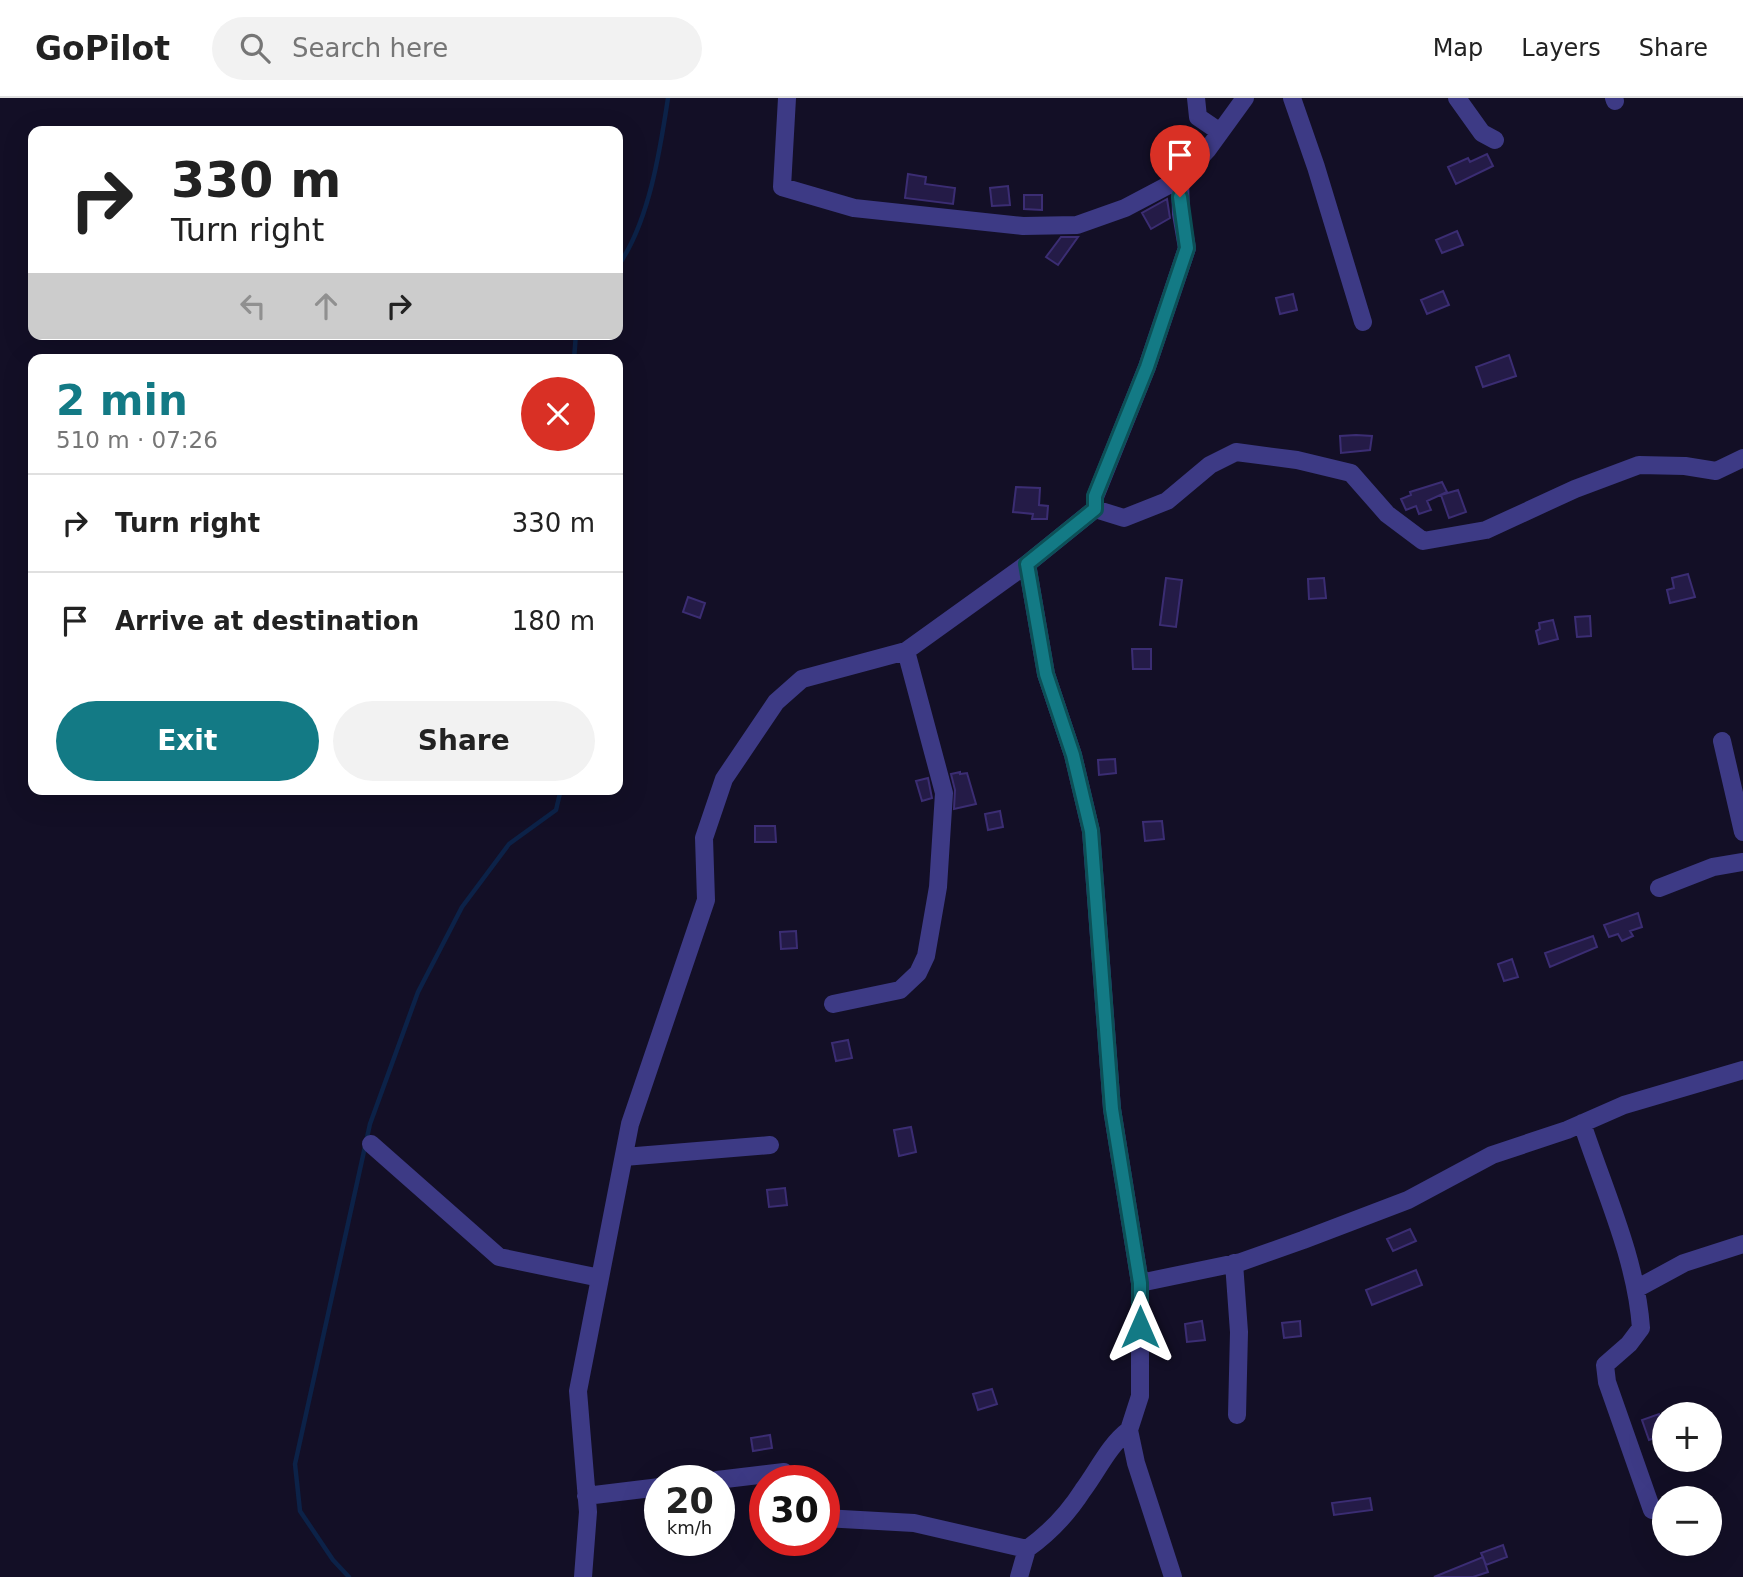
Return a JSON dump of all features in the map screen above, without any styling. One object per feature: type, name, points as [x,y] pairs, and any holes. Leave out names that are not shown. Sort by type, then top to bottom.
[{"type":"street","points":[[787,98],[782,187],[854,208],[1023,226],[1077,225],[1125,208],[1180,179],[1245,98]]},
{"type":"street","points":[[1196,98],[1198,117],[1220,132]]},
{"type":"street","points":[[1292,98],[1363,322]]},
{"type":"street","points":[[1457,98],[1482,133],[1495,140]]},
{"type":"street","points":[[1095,509],[1095,496],[1147,367],[1187,248],[1181,214],[1180,179]]},
{"type":"street","points":[[1095,509],[1124,518],[1167,501],[1210,465],[1236,452],[1297,460],[1351,473],[1387,514],[1423,541],[1486,530],[1576,489],[1639,465],[1685,466],[1716,471],[1743,458]]},
{"type":"street","points":[[583,1577],[588,1512],[578,1391],[630,1124],[706,900],[704,838],[723,779],[776,702],[802,679],[906,651],[1027,564],[1095,509]]},
{"type":"street","points":[[1027,564],[1046,674],[1073,755],[1091,831],[1112,1109],[1140,1283],[1140,1396],[1129,1430],[1136,1463],[1174,1577]]},
{"type":"street","points":[[834,1003],[900,990],[918,973],[926,956],[938,887],[944,793],[906,651]]},
{"type":"street","points":[[1722,741],[1743,832]]},
{"type":"street","points":[[1659,888],[1713,867],[1743,862]]},
{"type":"street","points":[[1140,1283],[1234,1263],[1303,1240],[1408,1200],[1492,1155],[1582,1123],[1623,1105],[1743,1070]]},
{"type":"street","points":[[1582,1123],[1636,1289],[1641,1328],[1629,1344],[1605,1364],[1607,1382],[1652,1510]]},
{"type":"street","points":[[371,1144],[499,1257],[600,1278]]},
{"type":"street","points":[[624,1157],[770,1145]]},
{"type":"street","points":[[1636,1289],[1684,1263],[1743,1244]]},
{"type":"street","points":[[1234,1263],[1240,1332],[1237,1415]]},
{"type":"street","points":[[1019,1577],[1027,1549],[1040,1540],[1081,1494],[1118,1438],[1129,1430]]},
{"type":"street","points":[[586,1496],[644,1489]]},
{"type":"street","points":[[840,1519],[914,1523],[1027,1549]]},
{"type":"building","points":[[1487,154],[1493,166],[1456,184],[1448,167],[1468,158],[1470,162]]},
{"type":"building","points":[[908,174],[926,177],[925,184],[955,188],[953,204],[905,198]]},
{"type":"building","points":[[1008,186],[1010,205],[992,206],[990,188]]},
{"type":"building","points":[[1024,195],[1042,195],[1042,210],[1024,209]]},
{"type":"building","points":[[1167,199],[1170,218],[1151,229],[1142,213]]},
{"type":"building","points":[[1457,231],[1463,245],[1442,253],[1436,240]]},
{"type":"building","points":[[1061,237],[1078,237],[1058,265],[1046,257]]},
{"type":"building","points":[[1443,291],[1449,305],[1427,314],[1421,300]]},
{"type":"building","points":[[1293,294],[1297,310],[1280,314],[1276,298]]},
{"type":"building","points":[[1509,355],[1516,376],[1483,387],[1476,367]]},
{"type":"building","points":[[1340,436],[1372,436],[1370,450],[1341,453]]},
{"type":"building","points":[[1442,482],[1447,492],[1427,501],[1431,510],[1419,514],[1416,506],[1406,510],[1401,499],[1411,495],[1410,492]]},
{"type":"building","points":[[1016,487],[1040,488],[1039,505],[1048,506],[1047,519],[1032,519],[1033,514],[1013,512]]},
{"type":"building","points":[[1458,490],[1466,512],[1449,518],[1441,495]]},
{"type":"building","points":[[1688,574],[1695,597],[1670,603],[1667,590],[1674,588],[1672,578]]},
{"type":"building","points":[[1166,578],[1182,580],[1176,627],[1160,625]]},
{"type":"building","points":[[1324,578],[1326,598],[1309,599],[1308,579]]},
{"type":"building","points":[[688,597],[705,603],[700,618],[683,612]]},
{"type":"building","points":[[1590,616],[1591,636],[1577,637],[1575,617]]},
{"type":"building","points":[[1553,620],[1558,639],[1539,644],[1536,631],[1540,629],[1539,623]]},
{"type":"building","points":[[1132,649],[1151,649],[1151,669],[1133,669]]},
{"type":"building","points":[[1115,759],[1116,773],[1099,775],[1098,760]]},
{"type":"building","points":[[967,773],[976,804],[954,809],[955,790],[951,774]]},
{"type":"building","points":[[928,778],[932,798],[922,801],[916,781]]},
{"type":"building","points":[[1000,811],[1003,827],[988,830],[985,814]]},
{"type":"building","points":[[1162,821],[1164,839],[1145,841],[1143,822]]},
{"type":"building","points":[[755,826],[775,826],[776,842],[755,842]]},
{"type":"building","points":[[1638,913],[1642,927],[1630,931],[1633,936],[1622,941],[1618,934],[1609,937],[1604,925]]},
{"type":"building","points":[[796,931],[797,948],[781,949],[780,932]]},
{"type":"building","points":[[1593,936],[1597,947],[1550,967],[1545,953]]},
{"type":"building","points":[[1512,959],[1518,977],[1504,981],[1498,964]]},
{"type":"building","points":[[848,1040],[852,1058],[836,1061],[832,1043]]},
{"type":"building","points":[[911,1127],[916,1152],[899,1156],[894,1130]]},
{"type":"building","points":[[785,1188],[787,1205],[769,1207],[767,1190]]},
{"type":"building","points":[[1410,1229],[1416,1241],[1393,1251],[1387,1239]]},
{"type":"building","points":[[1416,1270],[1422,1285],[1372,1305],[1366,1290]]},
{"type":"building","points":[[1202,1321],[1205,1340],[1187,1342],[1185,1324]]},
{"type":"building","points":[[1300,1321],[1301,1336],[1284,1338],[1282,1323]]},
{"type":"building","points":[[992,1389],[997,1404],[978,1410],[973,1394]]},
{"type":"building","points":[[1652,1416],[1652,1439],[1649,1440],[1642,1420]]},
{"type":"building","points":[[770,1435],[772,1448],[753,1451],[751,1438]]},
{"type":"building","points":[[1370,1498],[1372,1510],[1334,1515],[1332,1503]]},
{"type":"building","points":[[1503,1545],[1507,1557],[1486,1565],[1481,1553]]},
{"type":"building","points":[[1483,1557],[1488,1572],[1473,1577],[1434,1577]]},
{"type":"waterway","points":[[623,258],[638,229],[652,185],[668,98]]},
{"type":"waterway","points":[[574,354],[576,340]]},
{"type":"waterway","points":[[349,1577],[333,1560],[300,1511],[295,1464],[370,1124],[418,992],[462,907],[509,844],[556,810],[560,795]]},
{"type":"route","points":[[1140,1327],[1140,1283],[1134,1260],[1112,1109],[1091,831],[1073,755],[1046,674],[1027,564],[1095,509],[1095,496],[1147,367],[1187,248],[1180,197]]}]
